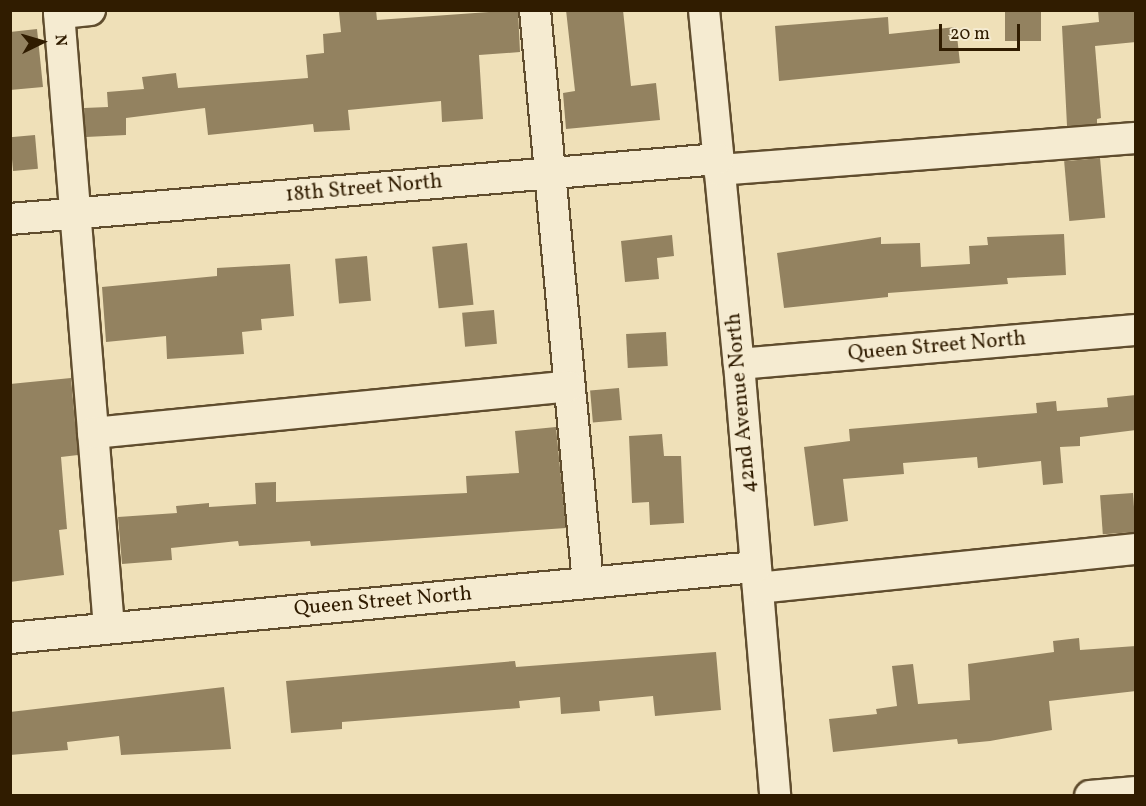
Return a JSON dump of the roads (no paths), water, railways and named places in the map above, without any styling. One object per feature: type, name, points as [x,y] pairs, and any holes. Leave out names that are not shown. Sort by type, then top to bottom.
[{"type":"street","points":[[90,10],[59,13],[109,628]]},
{"type":"street","points":[[535,10],[588,583]]},
{"type":"street","name":"42nd Avenue North","points":[[705,10],[739,364],[775,795]]},
{"type":"street","name":"18th Street North","points":[[10,219],[549,173],[1136,138]]},
{"type":"street","name":"Queen Street North","points":[[739,364],[1136,330]]},
{"type":"street","points":[[93,432],[569,386]]},
{"type":"street","name":"Queen Street North","points":[[10,638],[588,583],[757,578],[1136,549]]},
{"type":"street","points":[[1090,795],[1136,792]]}]
